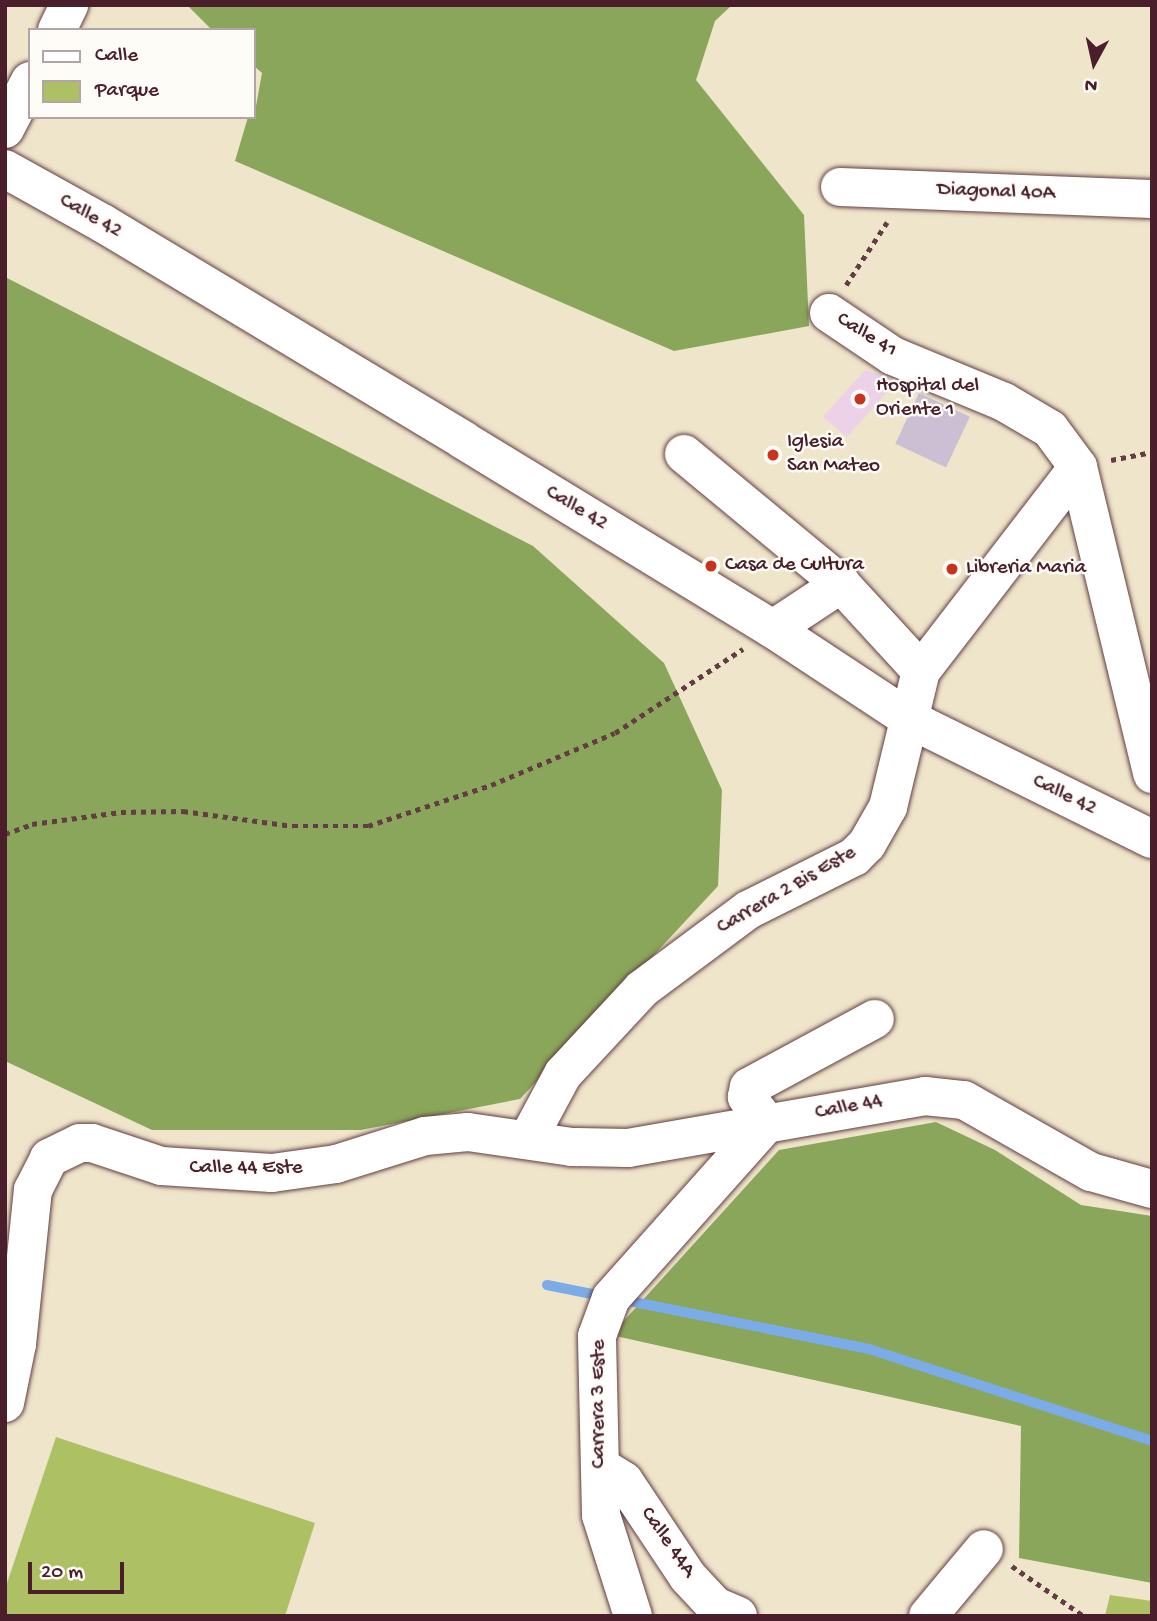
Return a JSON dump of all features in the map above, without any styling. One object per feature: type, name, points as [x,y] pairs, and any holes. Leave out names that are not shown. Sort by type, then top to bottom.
[{"type":"street","points":[[58,28],[69,5]]},
{"type":"street","points":[[5,129],[28,85]]},
{"type":"street","name":"Calle 42","points":[[5,169],[128,238],[773,629],[911,720],[1152,839]]},
{"type":"street","name":"Diagonal 40A","points":[[840,187],[1152,199]]},
{"type":"street","name":"Calle 41","points":[[829,313],[893,355],[1004,402],[1050,429],[1078,467]]},
{"type":"street","points":[[684,454],[841,584],[920,671]]},
{"type":"street","points":[[1078,467],[1152,774]]},
{"type":"street","name":"Carrera 2 Bis Este","points":[[528,1139],[563,1074],[642,989],[748,910],[854,857],[867,844],[888,807],[911,720],[920,671],[1078,467]]},
{"type":"street","points":[[773,629],[841,584]]},
{"type":"street","points":[[766,1123],[747,1097],[749,1087],[875,1019]]},
{"type":"street","name":"Calle 44","points":[[528,1139],[602,1150],[904,1097],[964,1100],[1091,1172],[1152,1189]]},
{"type":"street","name":"Carrera 3 Este","points":[[633,1616],[601,1515],[597,1336],[611,1298],[766,1123]]},
{"type":"street","name":"Calle 44 Este","points":[[5,1403],[33,1190],[49,1158],[69,1146],[92,1143],[160,1166],[272,1173],[336,1164],[425,1136],[468,1132],[528,1139]]},
{"type":"street","name":"Calle 44A","points":[[600,1466],[624,1481],[688,1577],[715,1606],[738,1616]]},
{"type":"street","points":[[928,1616],[984,1549]]},
{"type":"path","points":[[829,313],[908,189]]},
{"type":"path","points":[[5,834],[32,824],[158,811],[293,826],[368,825],[491,785],[615,733],[773,629]]},
{"type":"path","points":[[984,1549],[1084,1616]]},
{"type":"shaded area","name":"Hospital del Oriente 1","points":[[865,370],[897,381],[847,437],[823,417]]},
{"type":"shaded area","points":[[919,393],[970,417],[946,467],[895,444]]},
{"type":"green space","points":[[187,5],[732,5],[715,21],[696,80],[804,215],[809,326],[674,351],[235,161],[247,119],[256,119],[262,73],[256,68],[256,28],[210,28]]},
{"type":"green space","points":[[5,277],[533,546],[664,663],[722,790],[718,886],[520,1099],[361,1130],[152,1130],[5,1061]]},
{"type":"green space","points":[[936,1122],[995,1150],[1081,1205],[1152,1216],[1152,1583],[1019,1558],[1021,1426],[611,1335],[779,1150]]},
{"type":"green space","points":[[56,1437],[315,1523],[285,1616],[5,1616],[5,1589]]},
{"type":"green space","points":[[1110,1595],[1152,1601],[1152,1616],[1105,1616]]},
{"type":"waterway","points":[[547,1285],[602,1296]]},
{"type":"waterway","points":[[624,1300],[869,1349],[1152,1441]]},
{"type":"place","name":"Hospital del Oriente 1","points":[[860,399]]},
{"type":"place","name":"Iglesia San Mateo","points":[[773,455]]},
{"type":"place","name":"Casa de Cultura","points":[[711,566]]},
{"type":"place","name":"Libreria Maria","points":[[952,569]]}]
